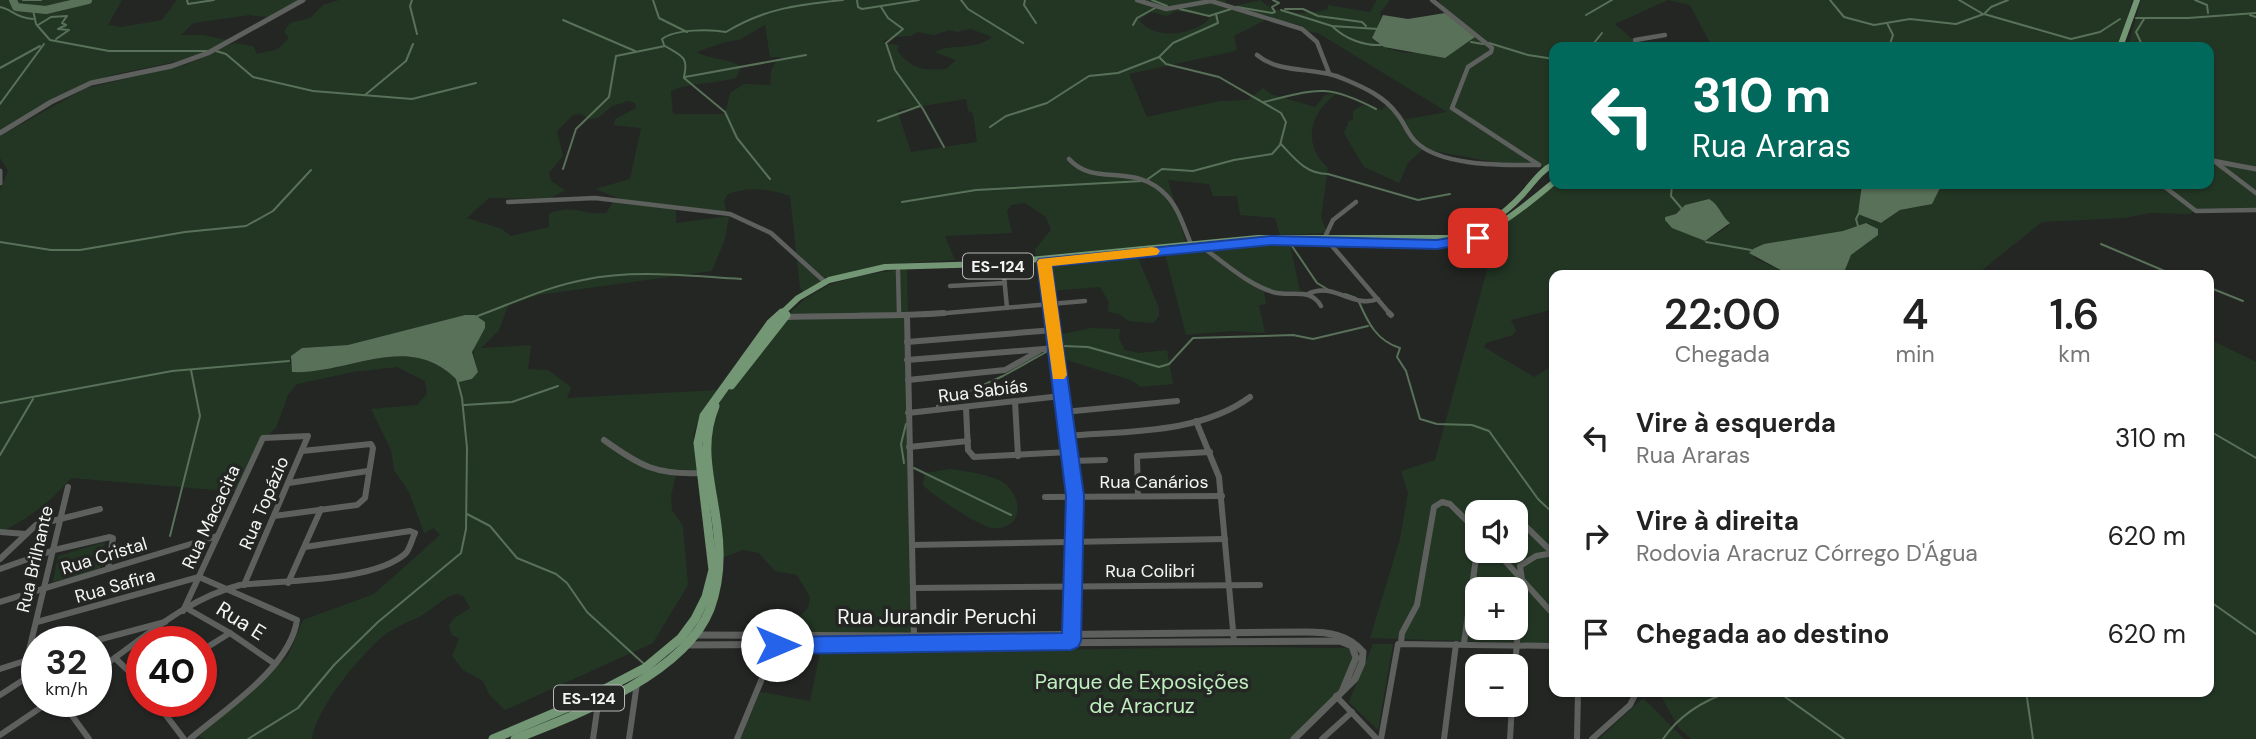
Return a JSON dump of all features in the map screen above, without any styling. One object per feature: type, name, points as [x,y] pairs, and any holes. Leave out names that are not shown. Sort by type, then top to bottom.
[{"type":"main road","points":[[2122,42],[2137,0]]},
{"type":"main road","name":"ES-124","points":[[493,739],[619,684],[686,640],[705,602],[713,570],[698,435],[704,416],[781,312],[825,282],[874,268],[998,263],[1153,247],[1202,247],[1326,238],[1430,240],[1466,234],[1492,221],[1519,198],[1541,167],[1549,165]]},
{"type":"main road","points":[[1535,178],[1549,182]]},
{"type":"main road","name":"ES-124","points":[[515,739],[637,683],[686,640],[711,606],[719,568],[705,442],[708,423],[719,401],[783,317],[804,298],[837,281],[865,274],[1044,262],[1282,236],[1437,244],[1472,240],[1496,229],[1549,186]]},
{"type":"street","points":[[0,134],[65,95],[91,84],[195,59],[246,34],[303,0]]},
{"type":"street","points":[[1138,0],[1166,9],[1211,1],[1303,29],[1317,42],[1329,73]]},
{"type":"street","points":[[1432,0],[1492,48],[1468,67],[1452,108],[1541,167]]},
{"type":"street","points":[[1635,42],[1634,40],[1665,36]]},
{"type":"street","points":[[1257,55],[1268,64],[1329,73],[1366,90],[1387,103],[1413,139],[1429,149],[1469,160],[1541,167]]},
{"type":"street","points":[[1069,159],[1085,171],[1104,176],[1136,176],[1161,191],[1170,201],[1191,244]]},
{"type":"street","points":[[2214,162],[2256,169]]},
{"type":"street","points":[[2214,163],[2256,193]]},
{"type":"street","points":[[0,171],[0,183]]},
{"type":"street","points":[[2167,189],[2196,211],[2256,210]]},
{"type":"street","points":[[508,202],[595,198],[730,214],[748,219],[774,232],[825,282]]},
{"type":"street","points":[[1356,202],[1335,216],[1328,225],[1326,238],[1391,315]]},
{"type":"street","points":[[1202,247],[1274,293],[1308,294],[1316,297],[1321,306]]},
{"type":"street","points":[[1044,262],[1075,496],[1071,638]]},
{"type":"street","points":[[1003,265],[1007,308]]},
{"type":"street","points":[[898,271],[899,314]]},
{"type":"street","points":[[950,286],[1005,284]]},
{"type":"street","points":[[1308,294],[1322,289],[1367,303],[1378,299]]},
{"type":"street","points":[[783,317],[907,316],[1085,301]]},
{"type":"street","points":[[907,316],[914,636]]},
{"type":"street","points":[[907,342],[1054,330]]},
{"type":"street","points":[[908,360],[1056,348]]},
{"type":"street","points":[[908,380],[1005,370],[1043,349]]},
{"type":"street","name":"Rua Sabiás","points":[[908,413],[1061,396]]},
{"type":"street","points":[[1067,436],[1196,421],[1238,405],[1250,397]]},
{"type":"street","points":[[1015,401],[1018,456]]},
{"type":"street","points":[[1064,412],[1177,401]]},
{"type":"street","points":[[966,408],[970,454],[974,457],[1069,452]]},
{"type":"street","points":[[1196,421],[1210,452],[1222,496],[1234,641]]},
{"type":"street","name":"Rua Topázio","points":[[244,585],[309,438],[306,435],[266,436]]},
{"type":"street","name":"Rua Macacita","points":[[186,610],[217,536],[266,436]]},
{"type":"street","points":[[604,440],[650,471],[672,475],[701,473]]},
{"type":"street","points":[[909,447],[968,441]]},
{"type":"street","points":[[274,516],[361,503],[366,492],[373,448],[371,444],[302,451]]},
{"type":"street","points":[[1138,496],[1137,456],[1210,452]]},
{"type":"street","points":[[1071,461],[1105,460]]},
{"type":"street","points":[[289,483],[368,471]]},
{"type":"street","name":"Rua Brilhante","points":[[36,626],[68,487]]},
{"type":"street","name":"Rua Canários","points":[[1045,497],[1222,496]]},
{"type":"street","points":[[1340,693],[1370,735],[1379,739],[1397,647],[1417,605],[1434,507],[1442,502],[1450,504],[1465,518]]},
{"type":"street","points":[[288,583],[321,508]]},
{"type":"street","points":[[0,559],[36,526],[100,509]]},
{"type":"street","points":[[1528,529],[1549,550]]},
{"type":"street","points":[[112,660],[186,610],[223,589],[288,583],[386,566],[406,553],[416,536],[410,531],[305,547]]},
{"type":"street","points":[[0,532],[26,534]]},
{"type":"street","name":"Rua Cristal","points":[[0,602],[217,536]]},
{"type":"street","points":[[0,569],[54,550],[107,537],[113,538],[108,569]]},
{"type":"street","points":[[912,545],[1225,539]]},
{"type":"street","points":[[1522,577],[1521,566],[1530,558],[1549,555]]},
{"type":"street","points":[[1444,739],[1475,563]]},
{"type":"street","points":[[1507,563],[1519,577]]},
{"type":"street","points":[[190,739],[275,664],[292,640],[298,622],[200,577]]},
{"type":"street","name":"Rua Safira","points":[[37,622],[200,577]]},
{"type":"street","name":"Rua Colibri","points":[[913,588],[1260,585]]},
{"type":"street","points":[[1528,587],[1549,610]]},
{"type":"street","name":"Rua E","points":[[186,610],[230,633],[275,664]]},
{"type":"street","points":[[112,636],[171,621]]},
{"type":"street","name":"Rua Jurandir Peruchi","points":[[686,640],[777,645],[1315,632],[1349,638],[1358,644],[1364,656],[1351,677]]},
{"type":"street","points":[[217,641],[230,633]]},
{"type":"street","points":[[737,739],[780,635]]},
{"type":"street","name":"Rua Jurandir Peruchi","points":[[686,640],[780,635],[1344,642],[1352,646],[1356,655],[1351,677]]},
{"type":"street","points":[[1516,640],[1516,654]]},
{"type":"street","points":[[1401,643],[1549,646]]},
{"type":"street","points":[[115,658],[126,669]]},
{"type":"street","points":[[0,668],[21,661]]},
{"type":"street","points":[[1294,739],[1340,693],[1351,677]]},
{"type":"street","points":[[0,695],[21,683]]},
{"type":"street","points":[[629,739],[637,683]]},
{"type":"street","points":[[1577,697],[1577,739]]},
{"type":"street","points":[[1592,739],[1630,705],[1634,697]]},
{"type":"street","points":[[593,739],[598,702]]},
{"type":"street","points":[[1322,739],[1352,712]]},
{"type":"street","points":[[0,735],[27,717]]},
{"type":"street","points":[[73,717],[89,739]]},
{"type":"street","points":[[167,717],[184,739]]},
{"type":"street","points":[[1510,739],[1511,717]]},
{"type":"green space","points":[[0,0],[122,0],[108,25],[121,27],[162,20],[177,0],[300,0],[270,18],[250,15],[193,23],[181,35],[203,35],[231,41],[198,57],[89,82],[0,131]]},
{"type":"green space","points":[[339,0],[1225,0],[1229,7],[1261,0],[1273,9],[1302,13],[1328,9],[1328,5],[1370,12],[1377,0],[1390,0],[1380,13],[1381,17],[1372,39],[1394,50],[1418,53],[1467,44],[1438,0],[1668,0],[1615,24],[1635,42],[1549,42],[1549,170],[1539,166],[1505,164],[1423,149],[1408,163],[1399,183],[1364,167],[1344,133],[1349,121],[1353,120],[1353,111],[1362,105],[1382,110],[1385,106],[1395,110],[1402,120],[1447,112],[1318,33],[1306,31],[1304,26],[1269,18],[1234,36],[1237,49],[1235,51],[1129,74],[1147,117],[1220,101],[1248,100],[1263,88],[1271,94],[1315,107],[1325,95],[1337,93],[1320,110],[1312,129],[1314,149],[1328,168],[1321,217],[1327,233],[1280,235],[1275,218],[1240,215],[1237,196],[1213,196],[1209,184],[1168,180],[1186,243],[1036,256],[1035,249],[1051,230],[1046,217],[1025,203],[1011,205],[1007,212],[1012,233],[945,236],[955,260],[877,267],[841,276],[803,292],[800,287],[790,196],[751,189],[728,194],[724,201],[726,211],[676,210],[676,223],[729,216],[725,239],[712,271],[538,295],[508,306],[499,330],[481,348],[531,345],[528,369],[548,370],[571,387],[567,398],[718,390],[702,411],[693,435],[699,474],[676,475],[671,496],[672,510],[683,526],[688,585],[653,643],[505,710],[489,694],[483,681],[463,670],[452,656],[459,638],[452,635],[449,626],[453,619],[470,608],[463,596],[456,594],[376,642],[330,698],[321,713],[312,739],[205,739],[199,736],[288,656],[303,620],[374,594],[440,535],[434,528],[424,533],[409,492],[394,470],[391,450],[371,409],[417,405],[427,394],[425,381],[397,367],[353,372],[297,384],[288,395],[276,428],[265,438],[240,492],[71,478],[38,509],[0,532],[0,190],[8,171],[0,158],[0,136],[86,88],[185,65],[234,43],[253,46],[257,54],[278,49],[289,38],[284,32],[290,23],[310,18],[323,5]],"holes":[[[1176,11],[1208,15],[1209,19],[1193,29],[1174,33],[1154,31],[1139,20],[1151,12],[1167,16]],[[765,25],[770,57],[782,57],[772,69],[771,85],[744,84],[730,93],[725,114],[673,114],[671,91],[736,78],[741,67],[697,52],[739,40]],[[971,29],[992,37],[979,44],[934,52],[956,60],[946,69],[938,70],[913,65],[897,50],[899,45],[883,41],[893,37],[911,36],[918,32],[934,35],[949,30],[957,32]],[[966,99],[968,111],[973,113],[977,142],[911,152],[897,110]],[[629,101],[635,103],[636,108],[615,119],[614,125],[641,128],[630,179],[595,189],[616,197],[606,213],[558,210],[549,213],[549,227],[511,236],[502,229],[467,218],[489,198],[549,199],[565,190],[551,181],[549,173],[563,156],[557,131],[573,115],[598,118],[612,106]],[[465,315],[475,315],[482,334],[474,348],[477,373],[472,379],[459,382],[440,366],[420,358],[399,356],[315,371],[293,372],[290,360],[302,348],[348,345]]]},
{"type":"green space","points":[[1668,0],[2132,0],[2120,42],[1709,42],[1690,5]]},
{"type":"green space","points":[[2141,0],[2256,0],[2256,210],[2194,211],[2190,214],[2150,213],[2125,218],[2042,222],[1982,270],[1845,270],[1851,255],[1867,243],[1873,225],[1866,223],[1843,231],[1753,249],[1754,258],[1779,270],[1549,270],[1549,310],[1511,320],[1516,331],[1513,335],[1486,343],[1484,347],[1534,377],[1549,368],[1549,644],[1370,638],[1400,539],[1408,493],[1401,471],[1435,460],[1493,248],[1482,238],[1498,230],[1549,187],[1860,189],[1873,221],[1884,222],[1900,210],[1923,206],[1939,189],[2214,189],[2214,42],[2129,42]],"holes":[[[1709,199],[1729,226],[1705,241],[1683,232],[1665,217],[1676,214],[1685,205]]]},
{"type":"green space","points":[[1289,240],[1300,291],[1264,292],[1266,304],[1259,305],[1265,333],[1230,331],[1186,335],[1164,250]]},
{"type":"green space","points":[[1136,253],[1159,308],[1159,316],[1153,323],[1129,321],[1119,314],[1108,312],[1109,302],[1100,287],[1051,291],[1045,261]]},
{"type":"green space","points":[[907,268],[915,642],[771,643],[808,608],[810,597],[797,575],[775,571],[759,553],[743,550],[719,559],[707,457],[718,404],[786,316],[805,299],[829,285],[854,277]]},
{"type":"green space","points":[[1091,328],[1120,329],[1119,338],[1125,350],[1139,353],[1167,350],[1173,384],[1141,387],[1131,380],[1060,358],[1058,335]]},
{"type":"green space","points":[[2214,341],[2256,362],[2256,739],[1691,739],[1679,728],[1661,697],[2214,697]]},
{"type":"green space","points":[[950,469],[999,480],[1013,493],[1017,501],[1016,517],[1003,527],[987,526],[956,510],[923,485],[925,473]]},
{"type":"green space","points":[[105,542],[100,569],[53,582],[58,556]]},
{"type":"green space","points":[[1373,644],[1393,644],[1378,730],[1349,702]]},
{"type":"green space","name":"Parque de Exposições de Aracruz","points":[[1346,648],[1351,649],[1359,664],[1338,693],[1295,739],[740,739],[760,692],[810,701],[820,653]]},
{"type":"green space","points":[[1643,698],[1684,739],[1599,739]]},
{"type":"shaded area","points":[[1445,13],[1475,37],[1445,58],[1384,47],[1372,38],[1383,15],[1408,19]]},
{"type":"shaded area","points":[[1861,189],[1940,189],[1932,204],[1900,210],[1881,223],[1858,214]]},
{"type":"shaded area","points":[[1709,199],[1730,223],[1705,241],[1672,228],[1665,220],[1665,217],[1676,214],[1685,205]]},
{"type":"shaded area","points":[[1866,223],[1878,229],[1878,235],[1851,255],[1845,270],[1781,270],[1749,253],[1764,244],[1843,231]]},
{"type":"shaded area","points":[[465,315],[475,315],[485,322],[485,328],[472,352],[478,372],[472,379],[459,382],[440,366],[420,358],[399,356],[314,371],[292,372],[291,356],[302,348],[348,345]]},
{"type":"waterway","points":[[13,0],[16,7],[46,10],[88,0]]},
{"type":"waterway","points":[[23,0],[41,0]]},
{"type":"waterway","points":[[187,0],[188,4],[214,0]]},
{"type":"waterway","points":[[412,0],[410,6],[417,34]]},
{"type":"waterway","points":[[653,0],[659,18],[686,32]]},
{"type":"waterway","points":[[686,32],[726,32],[782,9],[843,0]]},
{"type":"waterway","points":[[857,0],[858,7],[862,9],[919,0]]},
{"type":"waterway","points":[[961,0],[968,9],[1023,43]]},
{"type":"waterway","points":[[1025,0],[1024,5],[1036,23]]},
{"type":"waterway","points":[[1152,0],[1167,6]]},
{"type":"waterway","points":[[1237,7],[1272,13],[1275,12],[1272,7],[1279,3],[1273,0]]},
{"type":"waterway","points":[[1586,15],[1612,0]]},
{"type":"waterway","points":[[1830,0],[1844,17],[1874,25],[1910,19],[1956,24],[1984,14],[2071,39],[2100,32],[2120,19]]},
{"type":"waterway","points":[[1959,0],[1983,14]]},
{"type":"waterway","points":[[1985,13],[1991,7],[2008,0]]},
{"type":"waterway","points":[[2195,0],[2207,5],[2208,13]]},
{"type":"waterway","points":[[0,7],[33,19]]},
{"type":"waterway","points":[[881,7],[888,18],[903,29],[886,43],[895,70],[923,109],[944,147]]},
{"type":"waterway","points":[[1133,25],[1137,18],[1155,8]]},
{"type":"waterway","points":[[1180,9],[1209,16],[1231,9]]},
{"type":"waterway","points":[[1285,9],[1303,9],[1318,16],[1362,22],[1366,26]]},
{"type":"waterway","points":[[33,10],[36,24],[50,40],[109,51],[207,51]]},
{"type":"waterway","points":[[1281,10],[1332,26]]},
{"type":"waterway","points":[[2136,18],[2188,18],[2256,13]]},
{"type":"waterway","points":[[1159,57],[1173,43],[1218,23],[1216,14]]},
{"type":"waterway","points":[[2250,15],[2256,17]]},
{"type":"waterway","points":[[38,25],[51,17],[67,16],[62,23],[66,25],[58,29],[69,30],[56,39]]},
{"type":"waterway","points":[[2141,42],[2136,32],[2144,19]]},
{"type":"waterway","points":[[563,20],[635,51]]},
{"type":"waterway","points":[[1887,23],[1893,35],[1891,42]]},
{"type":"waterway","points":[[1332,26],[1378,29]]},
{"type":"waterway","points":[[1332,26],[1355,41],[1382,45]]},
{"type":"waterway","points":[[664,45],[662,39],[686,32]]},
{"type":"waterway","points":[[1595,42],[1602,33]]},
{"type":"waterway","points":[[1471,42],[1483,44]]},
{"type":"waterway","points":[[1489,43],[1549,58]]},
{"type":"waterway","points":[[0,104],[44,44]]},
{"type":"waterway","points":[[365,95],[406,61],[413,44]]},
{"type":"waterway","points":[[0,68],[40,46]]},
{"type":"waterway","points":[[563,169],[576,129],[609,97],[616,56],[665,46],[682,57],[685,65],[684,77]]},
{"type":"waterway","points":[[216,51],[226,54],[253,77],[313,91],[412,99],[476,83]]},
{"type":"waterway","points":[[685,77],[806,55]]},
{"type":"waterway","points":[[990,127],[1006,116],[1047,103],[1089,76],[1118,73],[1159,57]]},
{"type":"waterway","points":[[1148,179],[1162,169],[1193,171],[1234,160],[1272,154],[1280,145],[1286,122],[1281,113],[1219,77],[1166,64],[1159,57]]},
{"type":"waterway","points":[[684,78],[725,112],[737,138],[770,179]]},
{"type":"waterway","points":[[1264,102],[1321,91],[1345,95],[1376,109]]},
{"type":"waterway","points":[[878,121],[920,106]]},
{"type":"waterway","points":[[1281,144],[1302,165],[1313,171],[1418,200],[1450,194]]},
{"type":"waterway","points":[[0,242],[51,250],[80,250],[185,232],[246,226],[273,211],[311,170]]},
{"type":"waterway","points":[[902,202],[976,190],[1143,181]]},
{"type":"waterway","points":[[1672,189],[1671,196],[1682,209]]},
{"type":"waterway","points":[[1858,226],[1856,219],[1859,213]]},
{"type":"waterway","points":[[1706,242],[1751,250]]},
{"type":"waterway","points":[[2101,244],[2162,270]]},
{"type":"waterway","points":[[1292,246],[1317,283],[1327,289]]},
{"type":"waterway","points":[[475,317],[556,287],[603,277],[662,274],[741,279]]},
{"type":"waterway","points":[[2214,289],[2243,301]]},
{"type":"waterway","points":[[1345,294],[1356,298]]},
{"type":"waterway","points":[[1359,302],[1379,336],[1400,348],[1397,357],[1406,371],[1420,419],[1437,424],[1472,425],[1489,431],[1538,499],[1549,509]]},
{"type":"waterway","points":[[1063,346],[1088,347],[1159,367],[1169,364],[1193,338],[1293,335],[1313,339],[1368,326]]},
{"type":"waterway","points":[[937,406],[1003,376],[1046,352]]},
{"type":"waterway","points":[[0,403],[172,371],[289,361]]},
{"type":"waterway","points":[[170,536],[200,416],[191,370]]},
{"type":"waterway","points":[[248,739],[298,708],[334,665],[378,622],[461,553],[466,529],[467,448],[462,398],[457,379]]},
{"type":"waterway","points":[[464,405],[512,402],[558,386]]},
{"type":"waterway","points":[[0,455],[33,399]]},
{"type":"waterway","points":[[904,463],[901,444],[906,424]]},
{"type":"waterway","points":[[2214,434],[2256,458]]},
{"type":"waterway","points":[[914,468],[1011,515]]},
{"type":"waterway","points":[[467,514],[490,526],[517,558],[556,574],[567,583],[587,612],[643,663]]},
{"type":"waterway","points":[[2214,604],[2256,634]]},
{"type":"waterway","points":[[1663,739],[1677,722],[1693,709],[1717,697]]},
{"type":"waterway","points":[[1785,697],[1844,739]]},
{"type":"waterway","points":[[2027,697],[2033,739]]},
{"type":"slow traffic","points":[[1059,375],[1044,262],[1152,251]]},
{"type":"route","points":[[777,645],[1071,641],[1075,496],[1044,262],[1271,241],[1437,244],[1478,238]]}]
